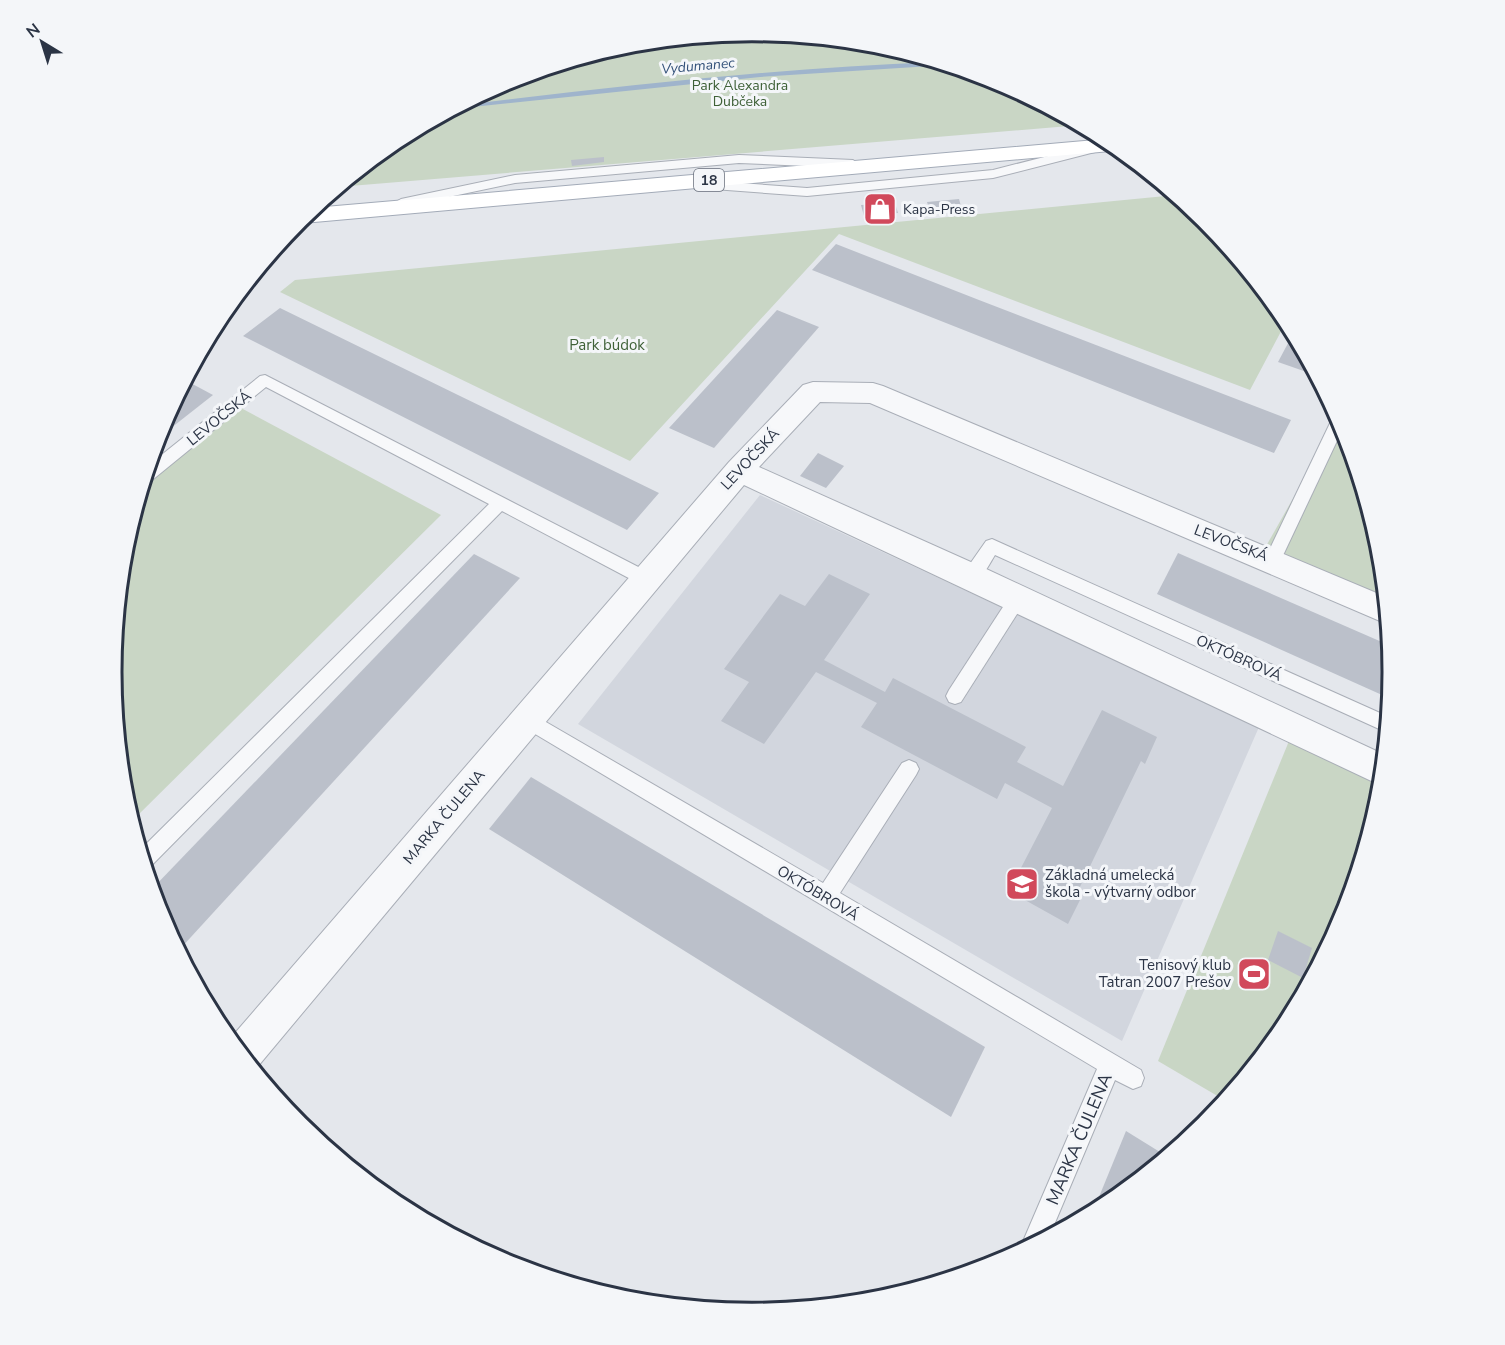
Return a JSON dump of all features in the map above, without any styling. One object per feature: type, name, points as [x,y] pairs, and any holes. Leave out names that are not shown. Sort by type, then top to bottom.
[{"type":"main road","name":"18","points":[[320,215],[1101,147]]},
{"type":"street","name":"LEVOČSKÁ","points":[[646,579],[739,470],[813,392],[873,393],[1272,561]]},
{"type":"street","points":[[739,470],[971,576],[1376,767]]},
{"type":"street","points":[[1272,561],[1380,608]]},
{"type":"street","name":"MARKA ČULENA","points":[[247,1050],[646,579]]},
{"type":"lane","points":[[681,182],[807,192],[993,174],[1102,147]]},
{"type":"lane","points":[[373,210],[515,179],[739,159],[885,166]]},
{"type":"lane","name":"LEVOČSKÁ","points":[[156,468],[265,380],[646,579]]},
{"type":"lane","name":"LEVOČSKÁ","points":[[1272,561],[1335,430]]},
{"type":"lane","points":[[149,854],[500,503]]},
{"type":"lane","name":"OKTÓBROVÁ","points":[[971,576],[992,546],[1381,722]]},
{"type":"lane","points":[[956,696],[1018,598]]},
{"type":"lane","name":"OKTÓBROVÁ","points":[[527,719],[1133,1078]]},
{"type":"lane","points":[[826,897],[909,769]]},
{"type":"lane","name":"MARKA ČULENA","points":[[1038,1234],[1110,1066]]},
{"type":"shaded area","name":"Základná umelecká škola - výtvarný odbor","points":[[760,495],[1259,727],[1122,1041],[578,724]]},
{"type":"green space","name":"Park Alexandra Dubčeka","points":[[711,43],[794,43],[835,47],[916,63],[994,90],[1068,126],[352,186],[402,148],[437,126],[511,90],[589,63],[670,47]]},
{"type":"green space","name":"Park búdok","points":[[1166,196],[1227,257],[1282,330],[1250,390],[839,234],[630,461],[280,292],[295,280]]},
{"type":"green space","points":[[241,408],[441,515],[138,815],[127,755],[123,714],[123,631],[134,549],[153,478]]},
{"type":"green space","points":[[1333,427],[1362,509],[1379,598],[1265,548]]},
{"type":"green space","name":"Tenisový klub Tatran 2007 Prešov","points":[[1289,741],[1374,781],[1362,836],[1335,914],[1299,988],[1253,1056],[1219,1097],[1158,1061]]},
{"type":"building","points":[[604,157],[604,162],[572,166],[571,160]]},
{"type":"building","points":[[959,199],[961,206],[929,208],[927,202]]},
{"type":"building","name":"Kapa-Press","points":[[895,203],[898,213],[864,216],[861,205]]},
{"type":"building","points":[[836,244],[1291,420],[1274,453],[812,270]]},
{"type":"building","points":[[280,308],[659,493],[627,530],[243,336]]},
{"type":"building","points":[[777,310],[819,327],[714,448],[669,428]]},
{"type":"building","points":[[1289,341],[1307,372],[1278,362]]},
{"type":"building","points":[[192,384],[213,395],[172,428]]},
{"type":"building","points":[[818,453],[844,466],[826,488],[800,476]]},
{"type":"building","points":[[1178,553],[1382,642],[1382,695],[1157,594]]},
{"type":"building","points":[[474,554],[520,578],[184,945],[158,883]]},
{"type":"building","points":[[829,574],[870,594],[824,660],[885,692],[893,678],[1026,747],[1017,762],[1063,786],[1102,710],[1157,737],[1145,764],[1141,761],[1078,891],[1083,894],[1068,924],[1009,891],[1052,808],[1005,783],[997,799],[861,727],[877,703],[816,672],[764,744],[721,721],[749,682],[724,669],[780,594],[805,606]]},
{"type":"building","points":[[531,777],[985,1047],[951,1117],[489,829]]},
{"type":"building","points":[[1278,931],[1312,948],[1303,978],[1268,960]]},
{"type":"building","points":[[1126,1131],[1161,1153],[1136,1173],[1098,1200]]},
{"type":"waterway","name":"Vydumanec","points":[[477,106],[760,75],[922,65]]},
{"type":"place","name":"Kapa-Press","points":[[880,209]]},
{"type":"place","name":"Základná umelecká škola - výtvarný odbor","points":[[1022,884]]},
{"type":"place","name":"Tenisový klub Tatran 2007 Prešov","points":[[1254,974]]}]
